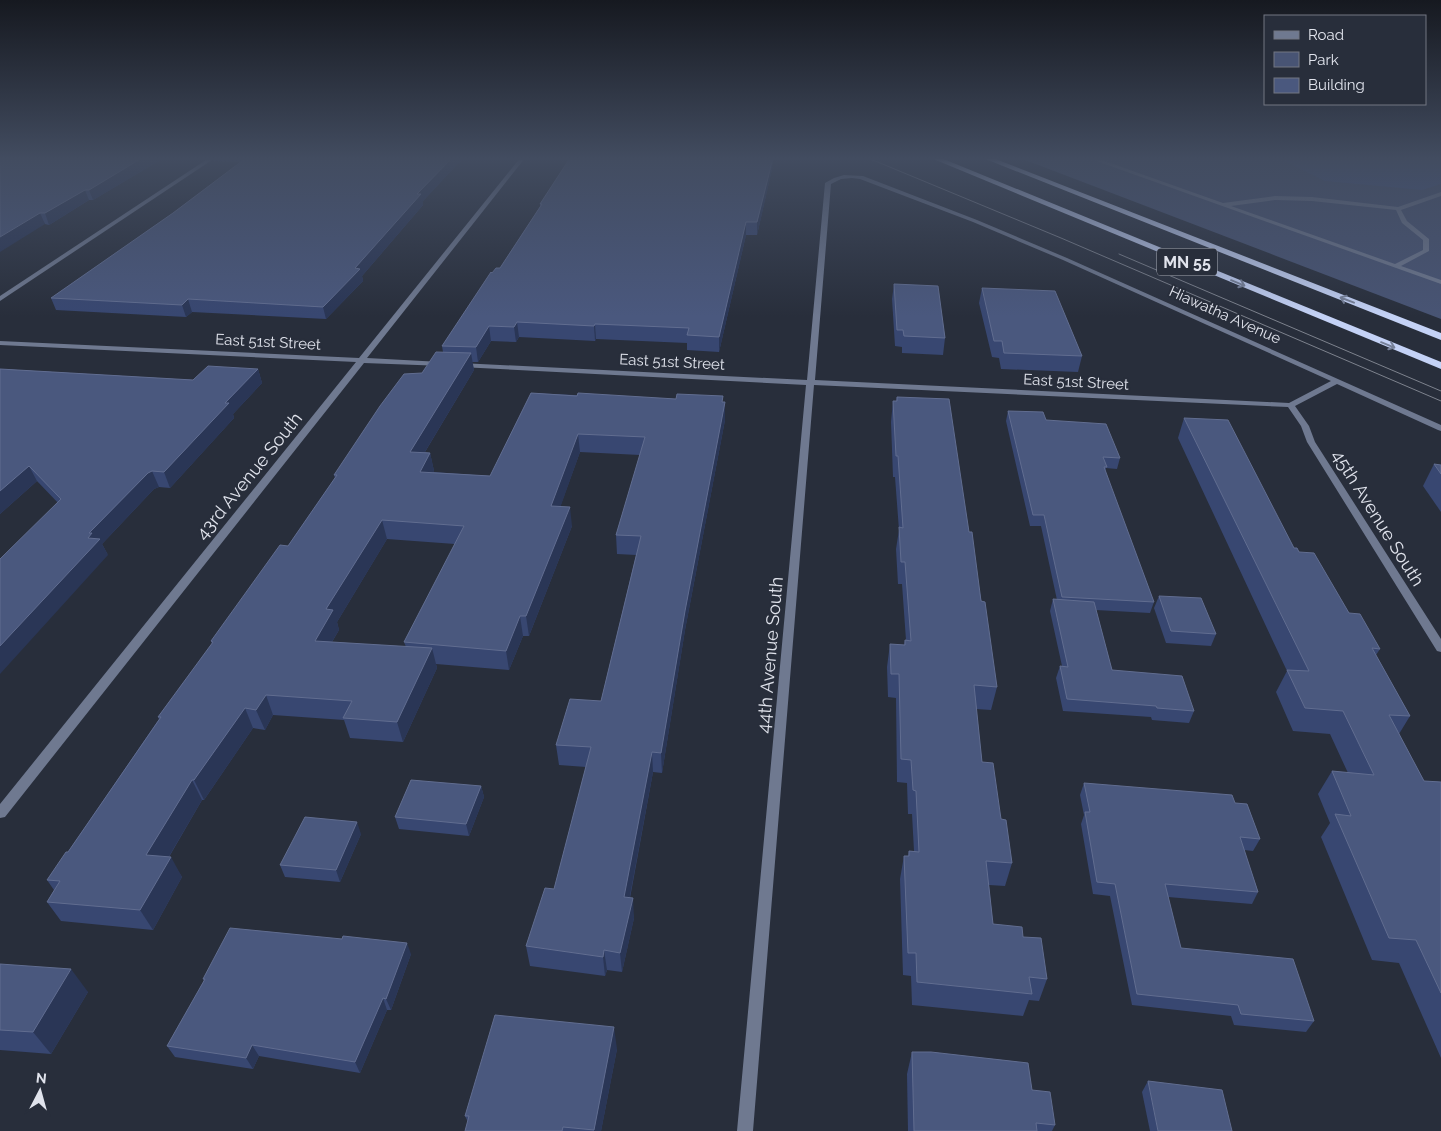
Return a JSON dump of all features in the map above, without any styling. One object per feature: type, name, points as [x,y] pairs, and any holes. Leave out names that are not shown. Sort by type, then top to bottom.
[{"type":"highway","name":"Hiawatha Avenue","points":[[1063,211],[1441,366]]},
{"type":"highway","name":"MN 55","points":[[1120,211],[1441,337]]},
{"type":"street","points":[[0,299],[133,211]]},
{"type":"street","name":"43rd Avenue South","points":[[0,813],[481,211]]},
{"type":"street","name":"44th Avenue South","points":[[745,1131],[826,211]]},
{"type":"street","name":"Hiawatha Avenue","points":[[947,211],[1065,259],[1441,428]]},
{"type":"street","points":[[1238,211],[1441,282]]},
{"type":"street","points":[[1396,266],[1426,251],[1426,239],[1404,222],[1399,211]]},
{"type":"street","name":"East 51st Street","points":[[0,342],[1290,405],[1337,381]]},
{"type":"street","name":"45th Avenue South","points":[[1290,405],[1305,426],[1311,442],[1441,648]]},
{"type":"green space","points":[[1158,211],[1441,211],[1441,319]]},
{"type":"building","points":[[0,211],[49,211],[40,213],[0,237]]},
{"type":"building","points":[[176,211],[406,211],[355,268],[360,269],[323,307],[188,299],[182,305],[51,298]]},
{"type":"building","points":[[538,211],[760,211],[757,222],[746,222],[719,337],[687,335],[689,328],[517,322],[514,327],[489,326],[476,347],[442,346],[491,272],[496,268],[500,268]]},
{"type":"building","points":[[894,284],[938,286],[945,338],[904,336],[903,330],[897,330]]},
{"type":"building","points":[[982,288],[1055,291],[1082,356],[1004,353],[1002,341],[994,341]]},
{"type":"building","points":[[436,352],[471,353],[410,452],[430,453],[420,472],[490,476],[531,393],[577,396],[578,393],[676,399],[677,394],[723,396],[722,402],[725,402],[685,611],[661,753],[652,752],[624,897],[633,898],[620,953],[604,950],[603,957],[526,946],[545,888],[554,889],[591,747],[556,745],[570,699],[601,701],[641,536],[616,535],[645,437],[578,434],[551,506],[570,507],[526,616],[520,616],[506,651],[404,642],[464,526],[382,520],[326,609],[333,610],[315,641],[432,648],[397,722],[343,718],[352,701],[266,695],[256,710],[245,708],[194,780],[192,780],[146,855],[171,857],[140,910],[47,902],[60,881],[47,880],[161,717],[158,717],[213,642],[211,641],[280,545],[288,546],[337,475],[334,475],[380,406],[404,374],[422,373]]},
{"type":"building","points":[[208,366],[258,369],[164,472],[152,471],[148,473],[89,533],[92,533],[88,538],[100,539],[0,646],[0,559],[61,499],[29,466],[0,491],[0,369],[193,380]]},
{"type":"building","points":[[897,397],[949,399],[969,532],[972,532],[981,601],[985,602],[997,687],[974,685],[982,762],[993,763],[1001,819],[1006,820],[1012,863],[986,861],[993,924],[1022,927],[1023,937],[1041,938],[1047,979],[1029,977],[1032,994],[917,982],[916,953],[908,953],[904,856],[909,856],[909,851],[919,852],[916,791],[913,790],[911,760],[901,759],[899,674],[891,674],[890,644],[905,645],[905,640],[911,641],[905,562],[901,562],[899,527],[903,528],[893,401],[897,401]]},
{"type":"building","points":[[1008,411],[1043,412],[1046,420],[1106,424],[1120,458],[1103,457],[1107,467],[1104,467],[1154,602],[1062,597],[1044,515],[1033,515]]},
{"type":"building","points":[[1184,418],[1228,420],[1294,548],[1297,548],[1299,552],[1314,553],[1349,613],[1360,614],[1380,649],[1372,648],[1410,716],[1389,715],[1424,781],[1441,782],[1441,993],[1416,940],[1389,938],[1335,814],[1351,816],[1332,771],[1374,775],[1343,711],[1305,708],[1287,670],[1309,671]]},
{"type":"building","points":[[1434,464],[1441,465],[1441,474]]},
{"type":"building","points":[[1159,596],[1201,598],[1216,634],[1171,631]]},
{"type":"building","points":[[1053,599],[1094,602],[1112,670],[1182,676],[1194,711],[1067,699],[1060,666],[1068,667]]},
{"type":"building","points":[[411,780],[481,786],[466,824],[395,817]]},
{"type":"building","points":[[1084,783],[1232,795],[1235,803],[1247,804],[1260,839],[1240,837],[1258,892],[1165,884],[1181,948],[1293,959],[1314,1021],[1241,1014],[1238,1005],[1137,994],[1115,884],[1097,882],[1085,812],[1090,812]]},
{"type":"building","points":[[305,817],[357,822],[336,870],[280,865]]},
{"type":"building","points":[[230,928],[342,939],[343,936],[407,943],[386,999],[383,998],[355,1062],[252,1045],[246,1058],[167,1046],[205,979],[203,979]]},
{"type":"building","points":[[0,964],[71,969],[33,1032],[0,1030]]},
{"type":"building","points":[[495,1015],[614,1027],[594,1130],[563,1127],[562,1131],[465,1131],[469,1116],[465,1116]]},
{"type":"building","points":[[912,1052],[931,1052],[1028,1063],[1032,1090],[1050,1092],[1055,1125],[1036,1123],[1037,1131],[914,1131]]},
{"type":"building","points":[[1148,1081],[1222,1090],[1232,1131],[1158,1131]]},
{"type":"tram line","points":[[995,211],[1441,401]]},
{"type":"tram line","points":[[1119,254],[1441,391]]}]
